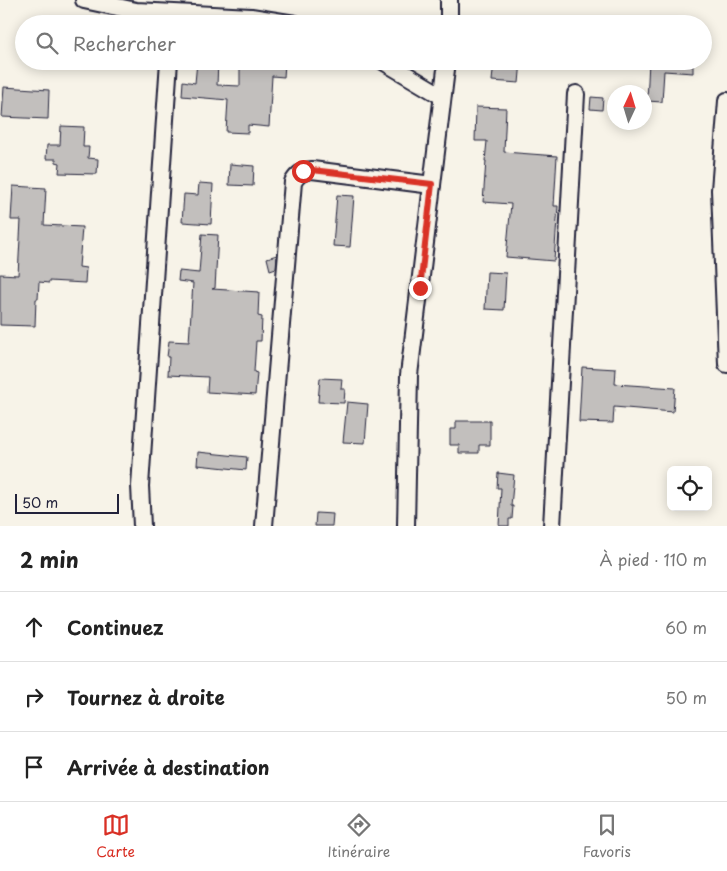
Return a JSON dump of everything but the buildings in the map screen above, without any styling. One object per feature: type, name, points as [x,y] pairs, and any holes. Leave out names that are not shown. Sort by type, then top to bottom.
[{"type":"street","points":[[84,0],[136,11],[219,15]]},
{"type":"street","points":[[449,0],[449,15]]},
{"type":"street","points":[[142,526],[140,486],[168,70]]},
{"type":"street","points":[[398,70],[442,96]]},
{"type":"street","points":[[406,526],[409,375],[446,70]]},
{"type":"street","points":[[552,526],[576,94]]},
{"type":"street","points":[[727,101],[720,190],[727,364]]},
{"type":"street","points":[[264,526],[293,182],[297,175],[303,171],[312,170],[432,184]]},
{"type":"route","points":[[303,171],[312,170],[432,184],[420,288]]}]
